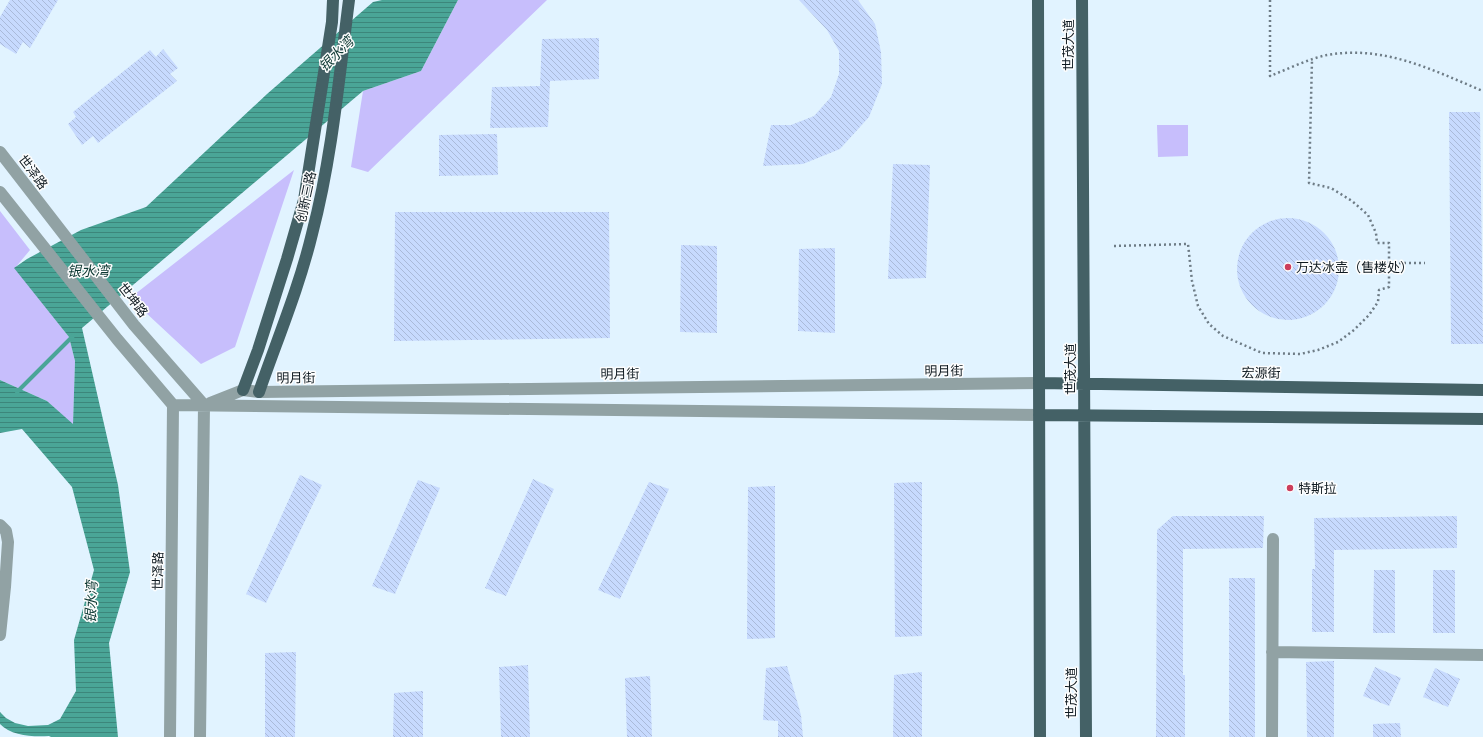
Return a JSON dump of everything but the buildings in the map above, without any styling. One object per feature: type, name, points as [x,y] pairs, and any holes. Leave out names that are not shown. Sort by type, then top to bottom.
[{"type":"main road","name":"创新三路","points":[[243,390],[258,350],[304,200],[332,22],[333,0]]},
{"type":"main road","points":[[1038,0],[1040,737]]},
{"type":"main road","name":"世茂大道","points":[[1082,0],[1086,737]]},
{"type":"main road","name":"创新三路","points":[[259,392],[303,270],[322,191],[348,5]]},
{"type":"main road","name":"宏源街","points":[[1039,384],[1483,390]]},
{"type":"main road","points":[[1039,414],[1483,419]]},
{"type":"street","name":"世泽路","points":[[0,152],[44,209]]},
{"type":"street","points":[[0,192],[117,339],[173,405]]},
{"type":"street","name":"世坤路","points":[[44,209],[134,325],[204,405]]},
{"type":"street","name":"明月街","points":[[204,405],[243,390],[259,392],[1039,384]]},
{"type":"street","name":"明月街","points":[[173,405],[1039,414]]},
{"type":"street","name":"世泽路","points":[[170,737],[173,405]]},
{"type":"street","points":[[200,737],[204,405]]},
{"type":"street","points":[[0,525],[6,531],[8,542],[0,635]]},
{"type":"street","points":[[1272,737],[1273,539]]},
{"type":"street","points":[[1272,652],[1483,655]]},
{"type":"path","points":[[1270,0],[1270,76],[1326,55],[1371,53],[1393,56],[1416,63],[1483,91]]},
{"type":"path","points":[[1114,246],[1188,244],[1192,281],[1198,306],[1209,324],[1223,336],[1262,353],[1300,354],[1318,350],[1338,342],[1354,330],[1369,315],[1378,302],[1379,290],[1389,287],[1389,243],[1377,243],[1376,233],[1368,215],[1352,201],[1331,188],[1309,183],[1312,60]]},
{"type":"path","points":[[1389,263],[1425,263]]},
{"type":"shaded area","points":[[458,0],[547,0],[368,172],[351,167],[363,91],[421,71]]},
{"type":"shaded area","points":[[1157,125],[1188,125],[1188,156],[1158,157]]},
{"type":"shaded area","points":[[294,170],[235,347],[201,364],[130,298]]},
{"type":"shaded area","points":[[0,211],[30,250],[15,268],[69,337],[75,361],[73,425],[47,401],[0,380]]},
{"type":"water","points":[[382,0],[458,0],[421,71],[363,91],[82,328],[118,485],[130,572],[109,643],[118,737],[51,737],[23,735],[10,731],[0,724],[0,712],[6,718],[15,723],[28,726],[48,725],[60,719],[76,691],[74,640],[94,570],[72,487],[22,429],[0,433],[0,380],[47,401],[73,424],[75,361],[69,337],[14,268],[27,259],[81,230],[146,207],[267,94],[373,2]]},
{"type":"waterway","name":"银水湾","points":[[17,392],[73,336]]},
{"type":"place","name":"万达冰壶（售楼处）","points":[[1288,267]]},
{"type":"place","name":"特斯拉","points":[[1290,488]]}]
